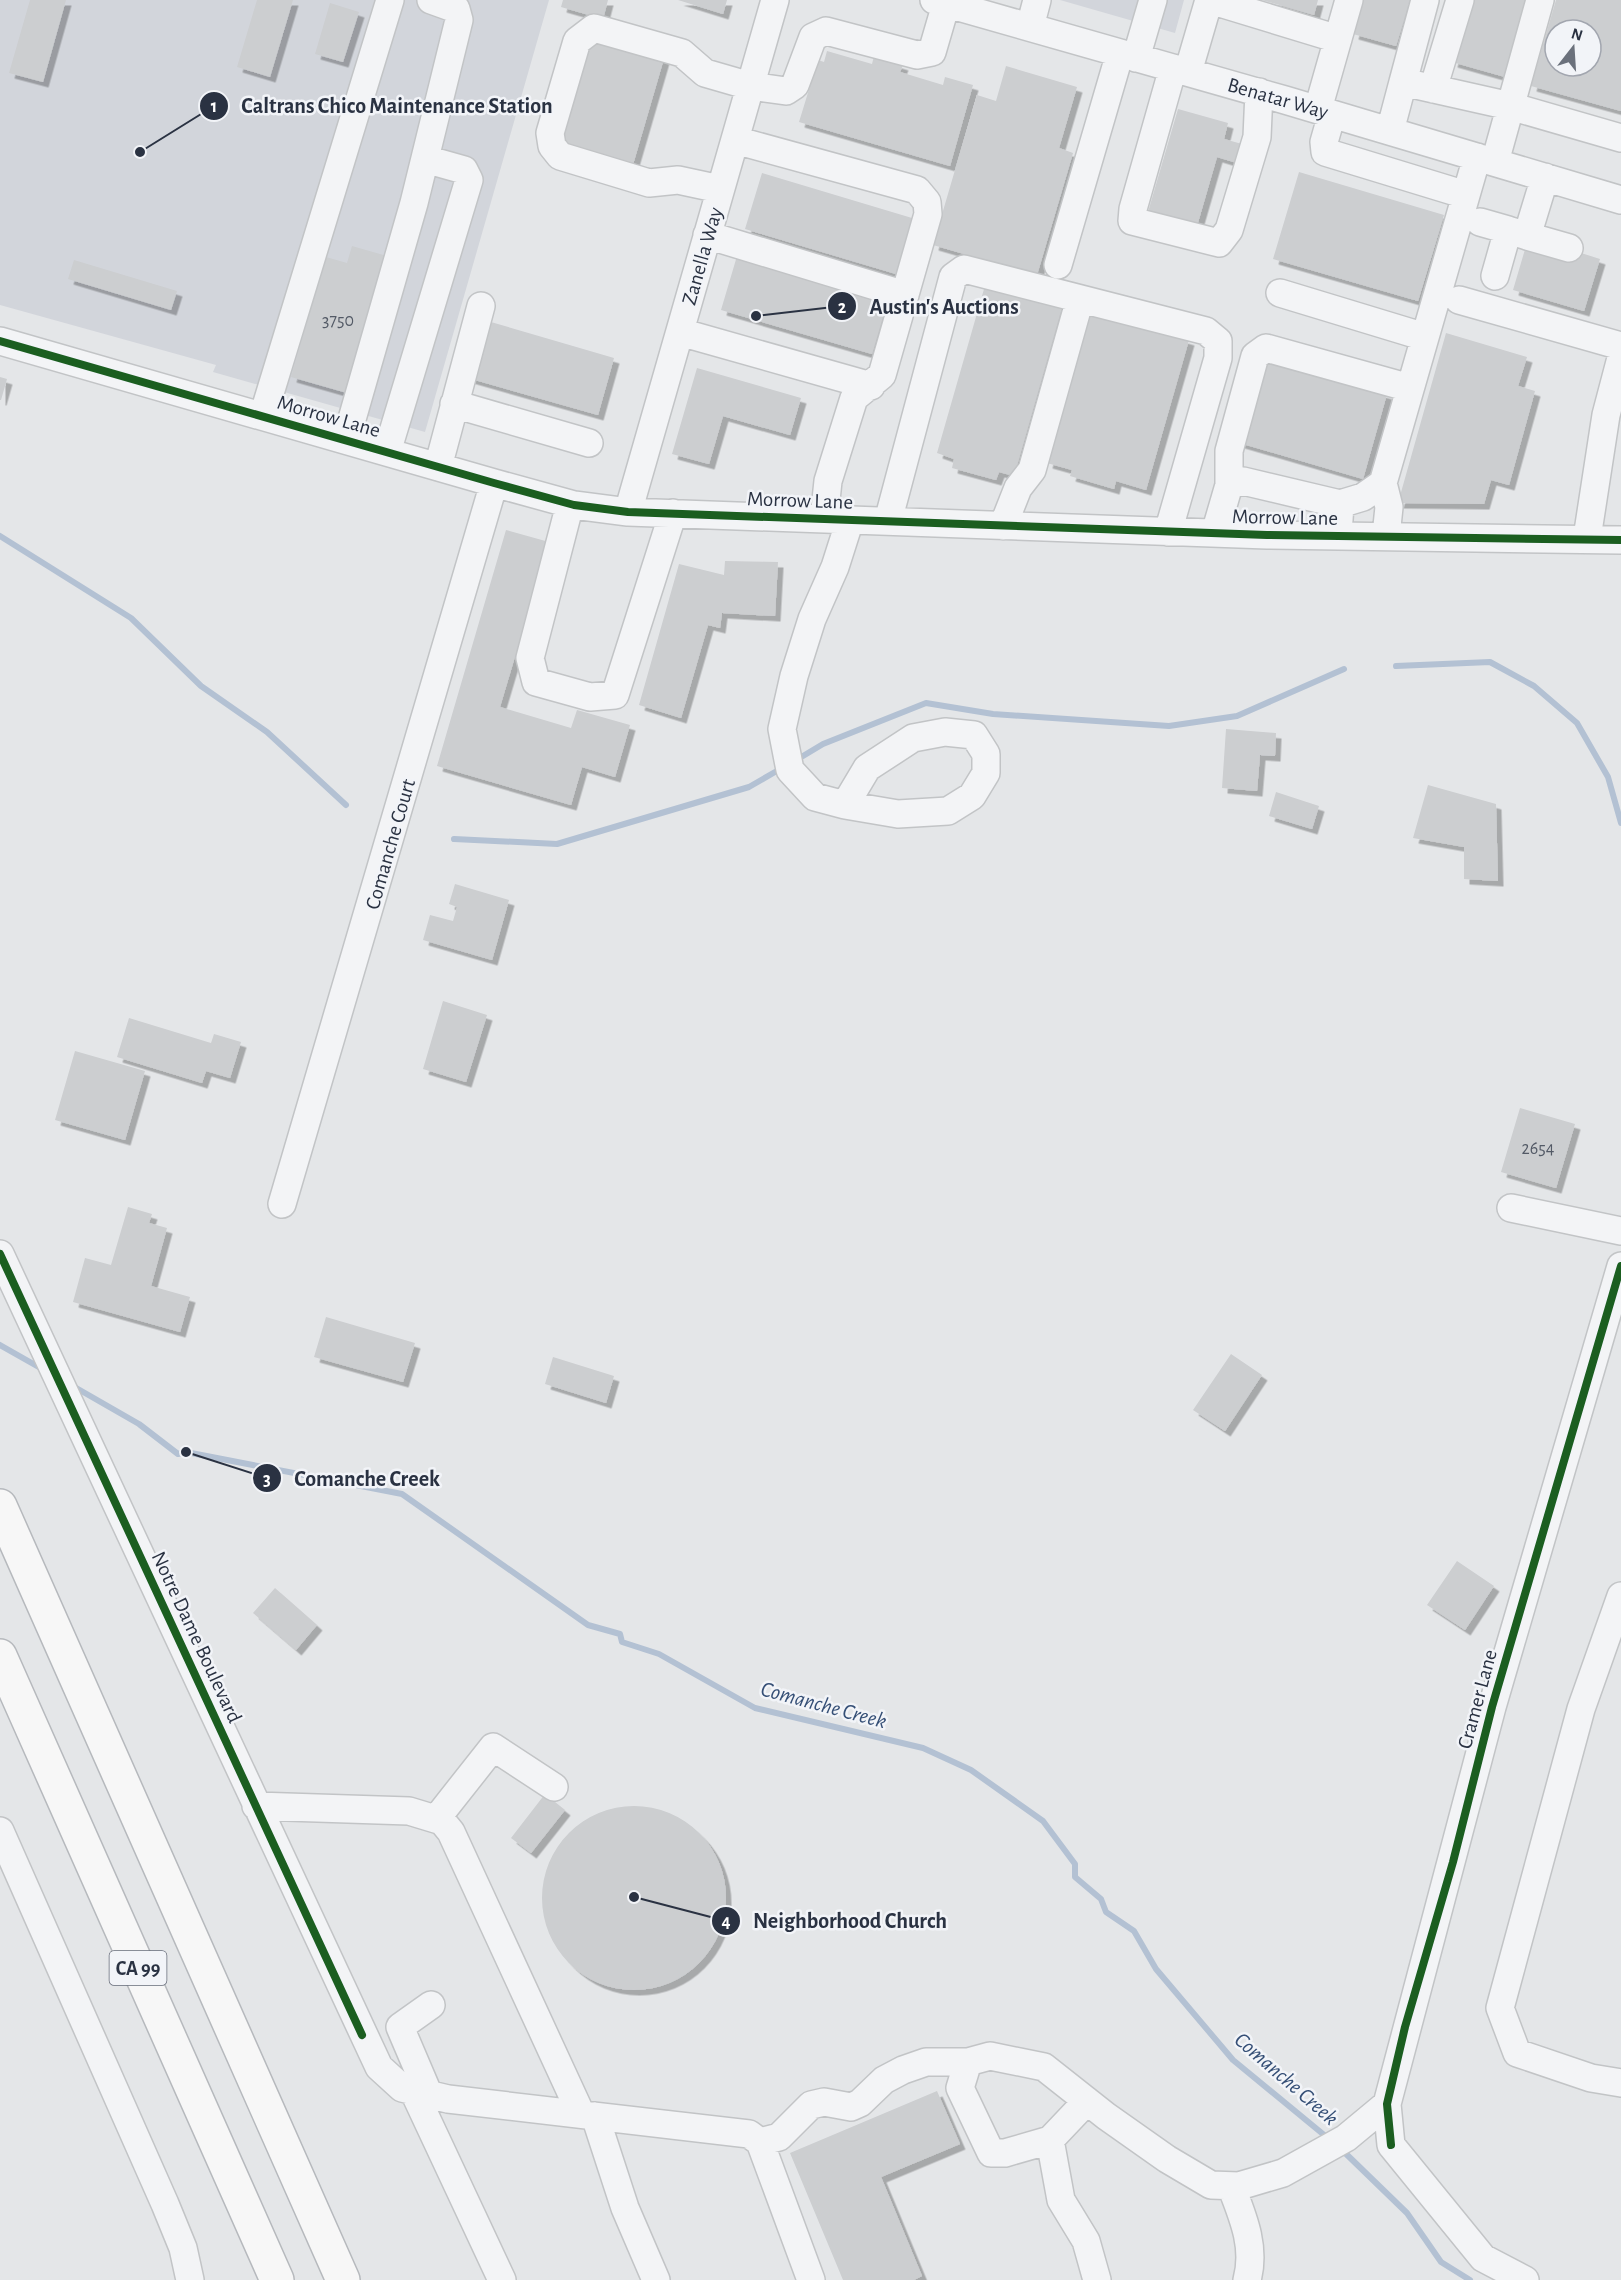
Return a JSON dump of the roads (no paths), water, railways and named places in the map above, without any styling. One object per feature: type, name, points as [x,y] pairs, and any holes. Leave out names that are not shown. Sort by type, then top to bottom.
[{"type":"highway","name":"CA 99","points":[[0,1506],[343,2280]]},
{"type":"highway","name":"CA 99","points":[[0,1656],[277,2280]]},
{"type":"street","points":[[263,416],[390,0]]},
{"type":"street","points":[[346,440],[424,159],[459,20],[456,9],[430,0]]},
{"type":"street","name":"Zanella Way","points":[[628,512],[775,0]]},
{"type":"street","points":[[1030,27],[1037,0]]},
{"type":"street","points":[[1058,265],[1128,55],[1153,0]]},
{"type":"street","points":[[1259,93],[1257,137],[1229,230],[1219,243],[1132,221],[1133,209],[1180,70],[1210,0],[1338,39]]},
{"type":"street","points":[[1349,0],[1338,39],[1325,111],[1325,153],[1466,195]]},
{"type":"street","points":[[1390,131],[1425,0]]},
{"type":"street","points":[[1433,89],[1460,0]]},
{"type":"street","points":[[1386,536],[1389,507],[1383,483],[1410,388],[1466,195],[1486,159],[1510,106],[1540,0]]},
{"type":"street","points":[[720,189],[678,180],[649,183],[560,156],[552,146],[550,133],[577,41],[594,28],[682,53],[705,73],[750,86],[786,91],[795,85],[813,37],[826,31],[917,55],[932,52],[940,2]]},
{"type":"street","name":"Benatar Way","points":[[940,2],[1325,111],[1621,200]]},
{"type":"street","points":[[1403,82],[1510,106],[1621,138]]},
{"type":"street","points":[[735,140],[917,190],[927,201],[928,214],[882,375],[854,398],[828,481],[837,520],[835,567],[812,619],[794,676],[782,729],[790,770],[815,797],[845,805],[898,814],[948,810],[972,796],[986,773],[986,754],[974,735],[945,732],[913,738],[867,768],[845,805]]},
{"type":"street","points":[[387,452],[468,180],[464,171],[424,159]]},
{"type":"street","points":[[1495,276],[1545,177]]},
{"type":"street","points":[[1480,222],[1569,248]]},
{"type":"street","points":[[707,235],[905,295]]},
{"type":"street","points":[[888,521],[953,277],[964,269],[1206,332],[1218,341],[1218,358],[1168,532]]},
{"type":"street","points":[[1280,293],[1425,337]]},
{"type":"street","points":[[1003,526],[1018,488],[1032,470],[1080,299]]},
{"type":"street","points":[[1459,300],[1621,346]]},
{"type":"street","points":[[438,467],[481,306]]},
{"type":"street","points":[[680,332],[871,386]]},
{"type":"street","name":"Morrow Lane","points":[[0,341],[570,504],[628,512],[1168,532],[1621,540]]},
{"type":"street","points":[[1215,533],[1229,484],[1229,451],[1255,356],[1266,348],[1410,388]]},
{"type":"street","points":[[1587,538],[1606,415],[1619,371]]},
{"type":"street","points":[[454,404],[589,443]]},
{"type":"street","points":[[1229,484],[1243,481],[1340,504],[1363,497],[1383,483]]},
{"type":"street","name":"Comanche Court","points":[[282,1204],[494,483]]},
{"type":"street","points":[[570,504],[530,658],[536,682],[590,697],[615,695],[673,513]]},
{"type":"street","points":[[1337,536],[1340,504]]},
{"type":"street","points":[[1511,1208],[1621,1231]]},
{"type":"street","name":"Notre Dame Boulevard","points":[[0,1254],[362,2035],[379,2067],[402,2088],[421,2094]]},
{"type":"street","name":"Cramer Lane","points":[[1525,2280],[1483,2258],[1391,2145],[1387,2104],[1492,1707],[1621,1266]]},
{"type":"street","points":[[1621,1596],[1581,1709],[1500,2008],[1517,2053],[1591,2078],[1621,2083]]},
{"type":"street","points":[[436,1818],[493,1747],[554,1787]]},
{"type":"street","points":[[256,1806],[409,1811],[442,1821],[451,1832],[588,2115],[656,2280]]},
{"type":"street","points":[[0,1831],[165,2204],[183,2248],[190,2280]]},
{"type":"street","points":[[431,2005],[400,2026],[421,2094],[502,2280]]},
{"type":"street","points":[[760,2142],[779,2137],[812,2104],[824,2102],[850,2107],[860,2103],[884,2080],[903,2070],[926,2062],[968,2062],[990,2056],[1044,2067],[1149,2147],[1193,2175],[1211,2185],[1239,2186],[1283,2173],[1346,2138],[1387,2104]]},
{"type":"street","points":[[968,2062],[960,2088],[991,2153],[1005,2153],[1050,2140],[1087,2101]]},
{"type":"street","points":[[421,2094],[748,2134],[760,2142],[811,2280]]},
{"type":"street","points":[[1050,2140],[1061,2200],[1086,2241],[1097,2280]]},
{"type":"street","points":[[1232,2186],[1246,2228],[1252,2263],[1247,2280]]},
{"type":"waterway","points":[[0,536],[131,618],[201,686],[267,732],[346,805]]},
{"type":"waterway","points":[[1396,666],[1490,662],[1534,686],[1577,723],[1608,777],[1621,823]]},
{"type":"waterway","points":[[803,756],[823,744],[926,703],[993,714],[1169,726],[1237,716],[1344,669]]},
{"type":"waterway","points":[[454,839],[557,844],[749,787],[775,772]]},
{"type":"waterway","name":"Comanche Creek","points":[[0,1345],[44,1370]]},
{"type":"waterway","name":"Comanche Creek","points":[[71,1385],[139,1424],[178,1454],[186,1452],[402,1494],[588,1625],[620,1634],[622,1642],[659,1654],[755,1708],[923,1748],[971,1770],[1043,1821],[1075,1864],[1075,1877],[1101,1899],[1106,1912],[1134,1931],[1156,1969],[1233,2060],[1329,2139]]},
{"type":"waterway","name":"Comanche Creek","points":[[1341,2149],[1407,2213],[1441,2262],[1470,2280]]},
{"type":"place","name":"Caltrans Chico Maintenance Station","points":[[140,152]]},
{"type":"place","name":"Austin's Auctions","points":[[756,316]]},
{"type":"place","name":"Comanche Creek","points":[[186,1452]]},
{"type":"place","name":"Neighborhood Church","points":[[634,1897]]}]
